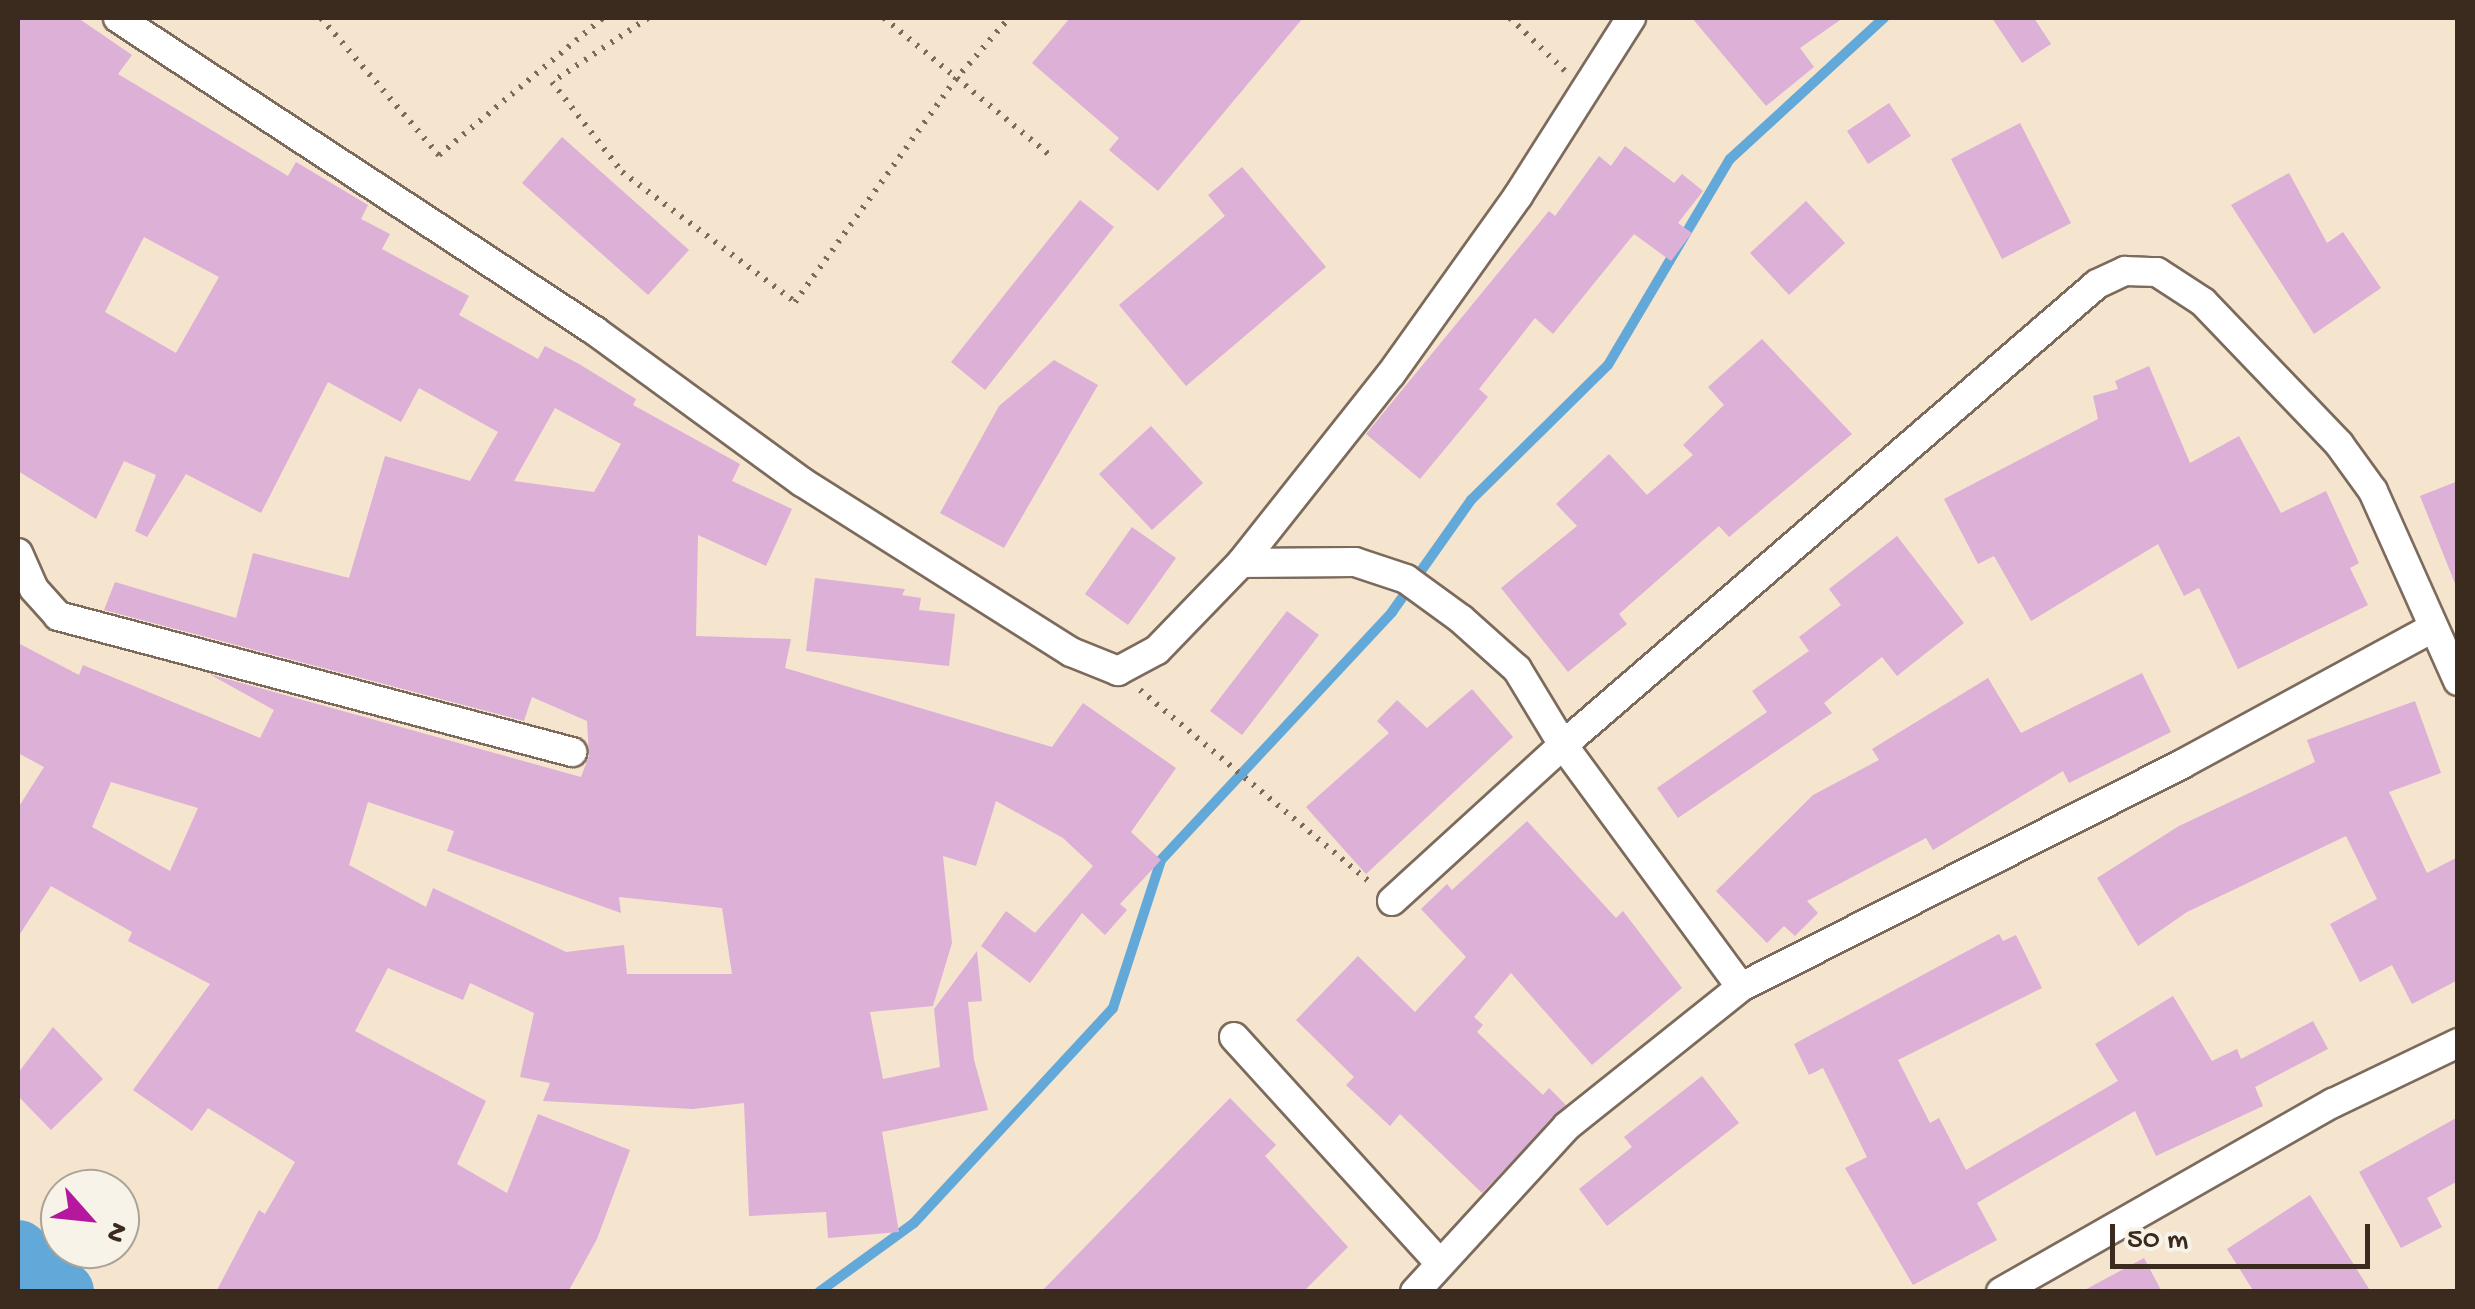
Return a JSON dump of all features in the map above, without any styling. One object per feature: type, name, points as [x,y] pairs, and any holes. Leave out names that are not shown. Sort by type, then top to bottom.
[{"type":"street","points":[[118,18],[595,331],[802,482],[1070,652],[1118,671],[1157,650],[1241,563],[1391,374],[1518,196],[1631,18]]},
{"type":"street","points":[[1392,901],[1563,745],[2096,284],[2125,271],[2157,272],[2203,302],[2340,444],[2374,491],[2458,681]]},
{"type":"street","points":[[18,553],[34,589],[58,616],[572,752]]},
{"type":"street","points":[[1241,563],[1355,562],[1415,584],[1517,670],[1563,745],[1742,987]]},
{"type":"street","points":[[1415,1292],[1567,1126],[1742,987],[2182,764],[2432,628]]},
{"type":"street","points":[[1234,1037],[1440,1262]]},
{"type":"street","points":[[2000,1292],[2334,1103],[2458,1043]]},
{"type":"path","points":[[321,18],[440,155],[603,18]]},
{"type":"path","points":[[648,18],[552,82],[622,172],[796,302],[955,80],[1009,18]]},
{"type":"path","points":[[884,18],[1053,158]]},
{"type":"path","points":[[1510,18],[1584,89]]},
{"type":"path","points":[[1118,671],[1392,901]]},
{"type":"building","points":[[18,18],[78,18],[132,55],[118,74],[288,176],[296,162],[368,205],[361,219],[390,234],[382,249],[469,296],[459,315],[538,359],[545,346],[579,364],[636,399],[633,405],[740,464],[732,481],[792,509],[766,566],[698,535],[696,636],[791,639],[785,668],[1052,747],[1083,703],[1176,768],[1131,832],[1161,860],[1120,904],[1127,910],[1105,935],[1082,913],[1030,983],[981,946],[1006,911],[1035,933],[1093,866],[1063,838],[996,801],[976,866],[943,856],[952,943],[933,1006],[870,1012],[883,1079],[940,1067],[934,1009],[977,951],[982,1001],[968,1002],[974,1060],[988,1110],[882,1132],[899,1232],[828,1238],[826,1212],[749,1216],[744,1103],[693,1109],[543,1101],[550,1083],[520,1077],[534,1013],[470,983],[463,1000],[388,968],[355,1031],[486,1101],[457,1164],[507,1193],[538,1114],[630,1150],[597,1239],[568,1292],[216,1292],[259,1210],[265,1214],[295,1162],[208,1108],[192,1131],[133,1090],[210,984],[128,941],[132,932],[51,886],[18,937],[18,808],[44,767],[18,753],[18,643],[79,675],[83,665],[260,738],[274,710],[209,674],[581,777],[589,756],[587,721],[532,697],[524,721],[104,610],[115,582],[236,618],[253,553],[349,578],[385,456],[470,481],[498,432],[419,388],[401,422],[328,382],[261,513],[186,474],[147,537],[135,531],[156,475],[124,461],[96,519],[18,471]],"holes":[[[144,237],[219,277],[176,353],[105,312]],[[555,408],[621,444],[594,492],[514,481]],[[111,782],[198,808],[170,871],[92,827]],[[368,802],[454,831],[447,851],[621,913],[619,897],[722,908],[732,974],[627,974],[624,945],[566,952],[433,888],[426,907],[349,865]]]},
{"type":"building","points":[[1070,18],[1303,18],[1158,191],[1109,150],[1119,138],[1032,63]]},
{"type":"building","points":[[1692,18],[1843,18],[1800,48],[1814,67],[1766,106]]},
{"type":"building","points":[[1992,18],[2034,18],[2051,44],[2022,63]]},
{"type":"building","points":[[1889,103],[1911,136],[1868,164],[1847,131]]},
{"type":"building","points":[[2020,123],[2071,223],[2002,259],[1951,159]]},
{"type":"building","points":[[562,137],[689,250],[648,295],[522,183]]},
{"type":"building","points":[[1625,146],[1674,183],[1682,174],[1703,191],[1678,223],[1692,233],[1671,261],[1634,234],[1553,334],[1535,318],[1479,389],[1488,397],[1420,479],[1366,434],[1549,211],[1555,216],[1599,156],[1611,166]]},
{"type":"building","points":[[1242,167],[1326,267],[1186,386],[1119,305],[1225,216],[1208,195]]},
{"type":"building","points":[[2289,173],[2327,243],[2343,232],[2381,288],[2314,334],[2231,205]]},
{"type":"building","points":[[1080,200],[1114,227],[985,390],[951,362]]},
{"type":"building","points":[[1806,201],[1845,243],[1789,295],[1750,253]]},
{"type":"building","points":[[1762,339],[1852,434],[1729,537],[1719,526],[1619,614],[1627,624],[1568,672],[1501,588],[1577,526],[1556,504],[1609,454],[1647,495],[1693,455],[1683,445],[1724,405],[1708,387]]},
{"type":"building","points":[[1054,360],[1098,385],[1004,548],[940,513],[999,406]]},
{"type":"building","points":[[2149,366],[2190,463],[2239,436],[2281,513],[2326,491],[2359,563],[2350,568],[2368,605],[2238,669],[2199,588],[2184,596],[2158,544],[2031,621],[1994,556],[1978,564],[1944,499],[2098,419],[2093,396],[2118,389],[2115,381]]},
{"type":"building","points":[[1151,426],[1203,483],[1152,530],[1099,474]]},
{"type":"building","points":[[2458,481],[2458,586],[2456,586],[2420,496]]},
{"type":"building","points":[[1132,527],[1176,558],[1128,625],[1085,594]]},
{"type":"building","points":[[1897,536],[1964,623],[1897,676],[1882,657],[1824,703],[1832,713],[1678,818],[1657,788],[1767,712],[1752,691],[1809,651],[1799,637],[1841,605],[1829,589]]},
{"type":"building","points":[[815,578],[905,589],[902,595],[921,598],[919,610],[955,614],[949,666],[806,651]]},
{"type":"building","points":[[1287,611],[1319,635],[1242,735],[1210,711]]},
{"type":"building","points":[[2142,673],[2171,732],[2069,783],[2063,771],[1933,850],[1926,838],[1807,901],[1818,913],[1795,936],[1784,926],[1767,943],[1716,891],[1813,795],[1879,760],[1872,749],[1988,678],[2021,733]]},
{"type":"building","points":[[1472,689],[1513,737],[1366,874],[1306,807],[1389,733],[1377,721],[1397,700],[1427,728]]},
{"type":"building","points":[[2415,701],[2441,773],[2389,792],[2427,873],[2458,857],[2458,980],[2412,1004],[2392,965],[2360,982],[2330,924],[2377,899],[2346,836],[2187,912],[2138,946],[2097,878],[2179,826],[2315,762],[2307,740]]},
{"type":"building","points":[[1527,821],[1616,918],[1623,911],[1682,988],[1592,1065],[1511,973],[1474,1017],[1483,1025],[1477,1032],[1543,1095],[1549,1088],[1566,1105],[1482,1193],[1400,1114],[1390,1126],[1346,1085],[1354,1077],[1296,1020],[1358,956],[1415,1012],[1466,957],[1421,909],[1447,884],[1452,890]]},
{"type":"building","points":[[1999,934],[2003,941],[2016,935],[2042,988],[1898,1060],[1930,1123],[1939,1118],[1966,1170],[2118,1081],[2095,1044],[2173,996],[2212,1061],[2237,1049],[2241,1059],[2313,1021],[2328,1049],[2255,1087],[2263,1106],[2156,1156],[2135,1111],[1977,1203],[1997,1240],[1913,1285],[1845,1168],[1867,1157],[1823,1068],[1809,1075],[1794,1044]]},
{"type":"building","points":[[53,1027],[103,1079],[51,1130],[18,1096],[18,1073]]},
{"type":"building","points":[[1702,1076],[1739,1123],[1607,1226],[1579,1189],[1632,1147],[1624,1137]]},
{"type":"building","points":[[1230,1098],[1276,1145],[1265,1156],[1348,1247],[1303,1292],[1041,1292]]},
{"type":"building","points":[[2458,1117],[2458,1181],[2427,1198],[2442,1227],[2401,1248],[2359,1172]]},
{"type":"building","points":[[2310,1195],[2371,1292],[2254,1292],[2227,1249]]},
{"type":"building","points":[[2144,1258],[2162,1292],[2081,1292]]},
{"type":"waterway","points":[[819,1292],[914,1223],[1113,1008],[1161,860],[1392,612],[1471,500],[1608,365],[1730,159],[1884,18]]},
{"type":"waterway","points":[[18,1251],[63,1292]]}]
